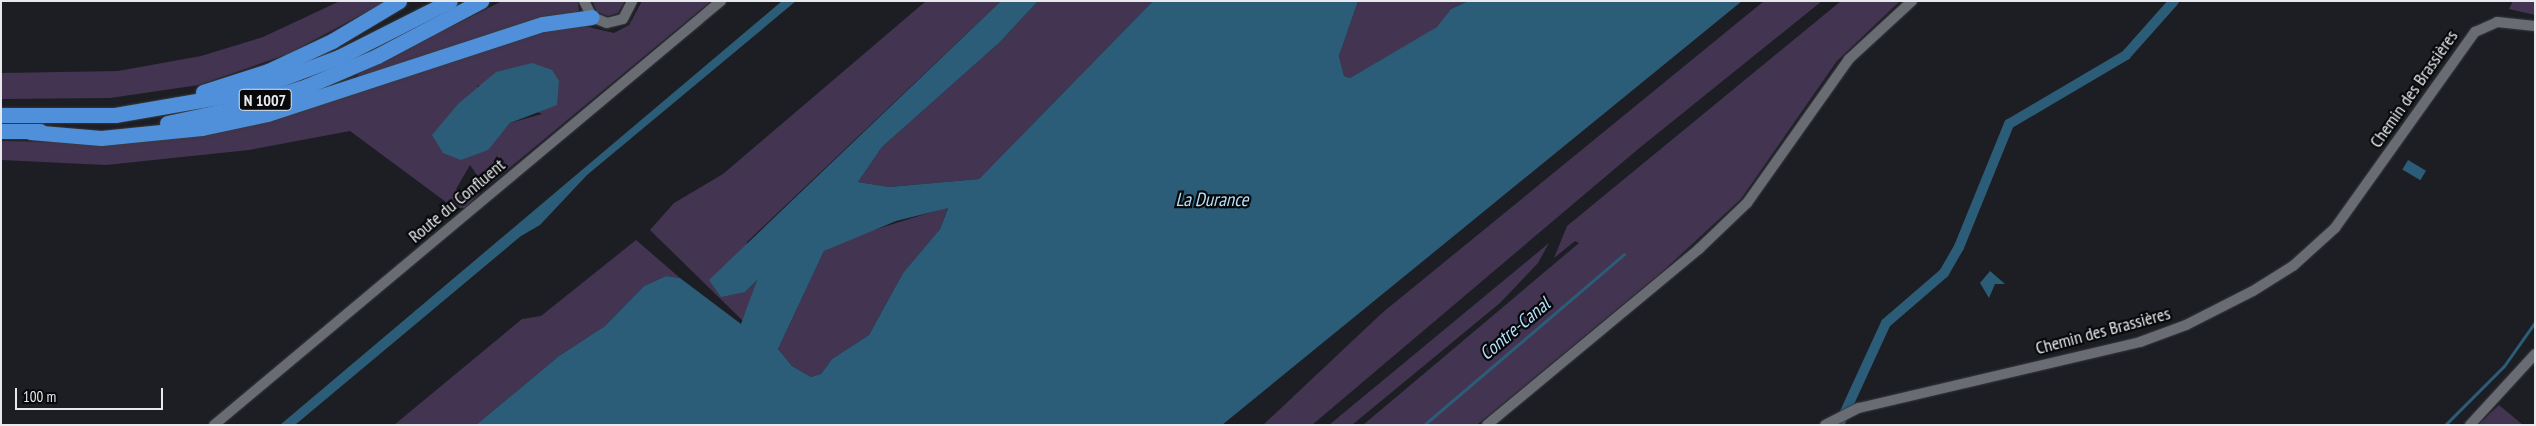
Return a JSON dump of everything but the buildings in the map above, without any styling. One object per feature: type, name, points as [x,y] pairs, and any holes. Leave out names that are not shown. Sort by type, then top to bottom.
[{"type":"highway","points":[[115,115],[268,71],[332,41],[400,1]]},
{"type":"highway","name":"N 1007","points":[[1,114],[115,115],[204,102],[275,82],[339,57],[450,1]]},
{"type":"highway","name":"N 1007","points":[[1,131],[30,132],[140,126],[238,108],[345,71],[481,1]]},
{"type":"highway","points":[[30,132],[101,138],[202,128],[267,114],[543,24],[592,17]]},
{"type":"street","points":[[584,1],[592,17],[615,22],[628,12],[632,1]]},
{"type":"street","name":"Route du Confluent","points":[[214,425],[721,1]]},
{"type":"street","points":[[1486,425],[1699,249],[1747,203],[1849,59],[1912,1]]},
{"type":"street","name":"Chemin des Brassières","points":[[1826,425],[1844,412],[2140,342],[2186,325],[2253,291],[2293,266],[2335,228],[2475,32],[2497,22],[2535,26]]},
{"type":"street","points":[[2470,425],[2535,354]]},
{"type":"shaded area","points":[[340,1],[387,1],[288,54],[199,85],[110,98],[1,99],[1,73],[118,71],[201,56],[263,37]]},
{"type":"shaded area","points":[[502,1],[578,1],[579,11],[358,79],[358,74]]},
{"type":"shaded area","points":[[592,1],[625,1],[618,13],[608,16],[597,12]]},
{"type":"shaded area","points":[[642,1],[711,1],[489,185],[483,184],[470,165],[456,189],[461,195],[478,188],[480,193],[465,208],[454,208],[350,131],[249,150],[106,165],[1,160],[1,141],[122,143],[225,130],[560,27],[575,24],[614,33],[629,25]],"holes":[[[477,85],[542,114],[510,123],[500,135]]]},
{"type":"shaded area","points":[[926,1],[1001,1],[747,242],[745,292],[757,280],[743,321],[650,230],[674,203],[723,174]]},
{"type":"shaded area","points":[[1038,1],[1153,1],[979,179],[889,187],[858,182],[882,147],[1000,42]]},
{"type":"shaded area","points":[[1358,1],[1468,1],[1451,9],[1438,27],[1350,78],[1344,76],[1339,56]]},
{"type":"shaded area","points":[[1764,1],[1822,1],[1637,150],[1312,425],[1263,425],[1382,313]]},
{"type":"shaded area","points":[[1841,1],[1900,1],[1837,61],[1741,199],[1663,271],[1477,425],[1363,425],[1579,243],[1575,241],[1554,258],[1567,226]]},
{"type":"shaded area","points":[[2513,1],[2535,1],[2535,15],[2509,9]]},
{"type":"shaded area","points":[[948,207],[940,229],[903,273],[869,335],[832,359],[821,374],[811,377],[792,366],[778,349],[824,251],[854,236]]},
{"type":"shaded area","points":[[636,240],[680,278],[666,276],[644,286],[605,326],[559,356],[476,425],[394,425],[522,319],[541,316]]},
{"type":"shaded area","points":[[1549,243],[1538,263],[1500,303],[1352,425],[1329,425]]},
{"type":"shaded area","points":[[2499,405],[2523,425],[2478,425]]},
{"type":"water","points":[[782,1],[796,1],[587,175],[540,225],[521,236],[295,425],[280,425]]},
{"type":"water","name":"La Durance","points":[[1001,1],[1038,1],[1000,42],[882,147],[858,182],[889,187],[979,179],[1153,1],[1358,1],[1339,56],[1344,76],[1350,78],[1437,27],[1451,9],[1468,1],[1742,1],[1222,425],[476,425],[559,356],[605,326],[644,286],[666,276],[680,278],[741,324],[757,280],[745,292],[721,297],[709,280]],"holes":[[[948,208],[940,229],[903,273],[869,335],[832,359],[821,374],[811,377],[792,366],[778,349],[824,251],[896,221]]]},
{"type":"water","points":[[532,63],[552,70],[559,81],[557,105],[510,123],[488,150],[461,160],[443,153],[432,135],[458,104],[496,72]]},
{"type":"water","points":[[2408,160],[2426,171],[2420,180],[2402,169]]},
{"type":"water","points":[[1990,271],[2005,284],[1995,284],[1989,298],[1980,283]]},
{"type":"waterway","points":[[1839,425],[1886,323],[1944,273],[1959,247],[2009,124],[2126,55],[2174,1]]},
{"type":"waterway","name":"Contre-Canal","points":[[1424,425],[1624,254]]},
{"type":"waterway","points":[[2445,425],[2504,366],[2535,322]]}]
